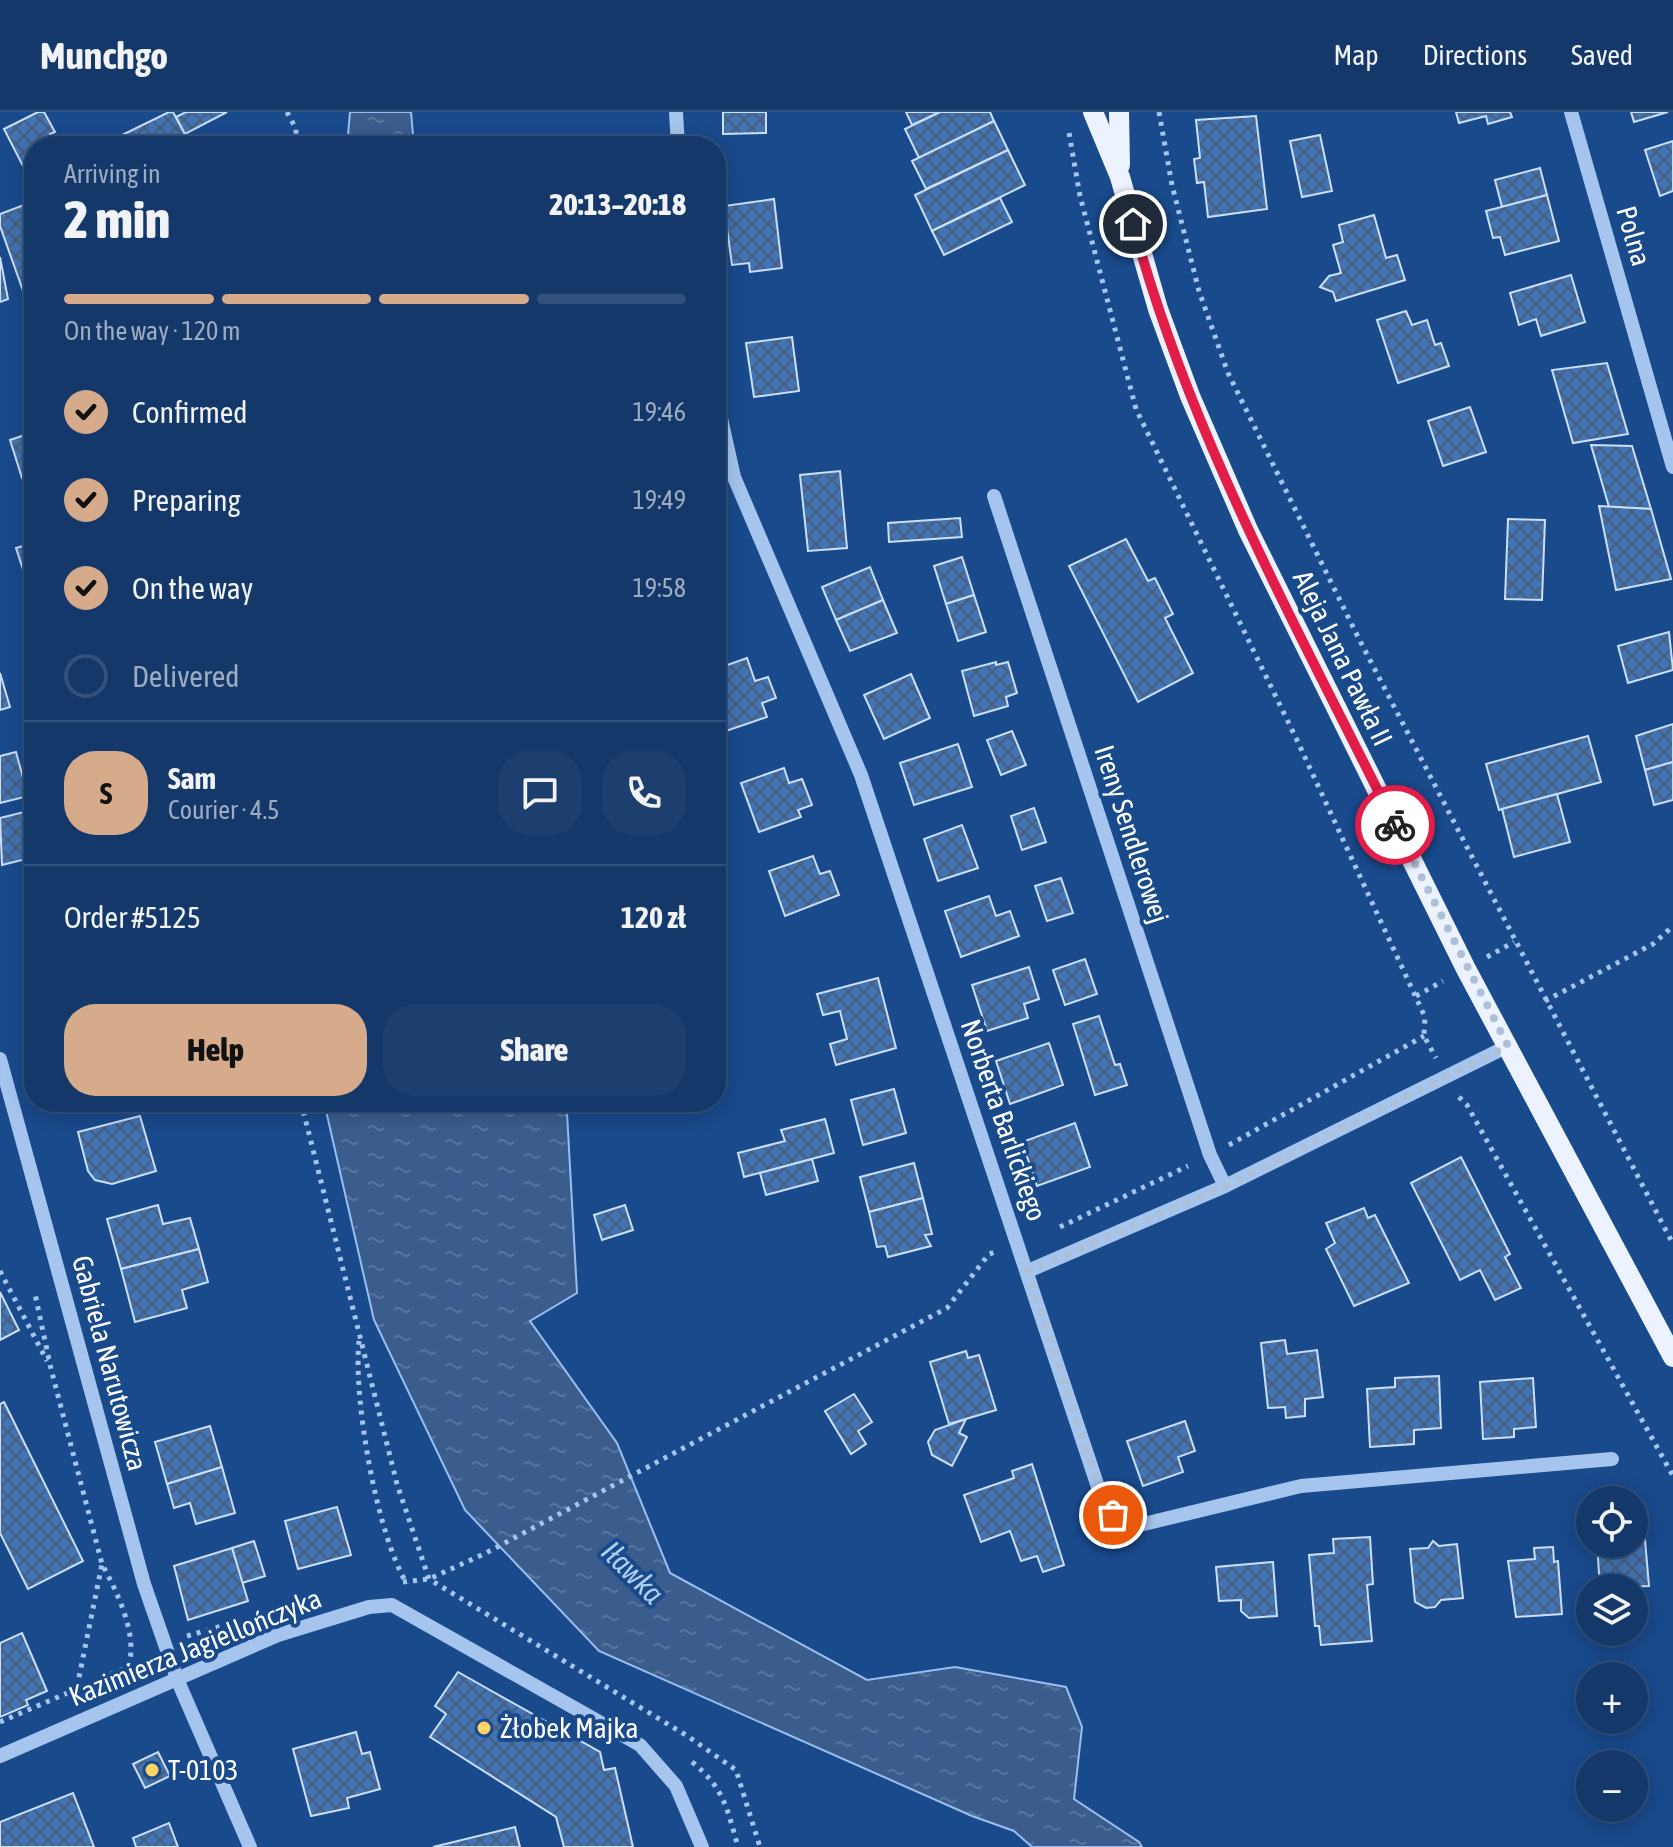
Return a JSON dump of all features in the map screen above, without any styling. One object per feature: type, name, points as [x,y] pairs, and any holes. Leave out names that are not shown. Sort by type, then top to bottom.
[{"type":"main road","name":"Aleja Jana Pawła II","points":[[1093,112],[1120,177],[1158,309],[1190,396],[1248,530],[1508,1046],[1673,1357]]},
{"type":"main road","name":"Aleja Jana Pawła II","points":[[1119,112],[1120,177]]},
{"type":"street","points":[[676,112],[677,136]]},
{"type":"street","name":"Polna","points":[[1571,112],[1673,467]]},
{"type":"street","name":"Norberta Barlickiego","points":[[726,441],[734,477],[861,775],[1103,1502],[1123,1529],[1301,1486],[1612,1459]]},
{"type":"street","name":"Ireny Sendlerowej","points":[[994,496],[1210,1155],[1225,1186]]},
{"type":"street","points":[[1028,1271],[1225,1186],[1508,1046]]},
{"type":"street","name":"Gabriela Narutowicza","points":[[0,1059],[144,1584],[177,1679],[250,1847]]},
{"type":"street","name":"Kazimierza Jagiellończyka","points":[[0,1756],[278,1635],[369,1607],[392,1605],[640,1745],[676,1786],[702,1847]]},
{"type":"path","points":[[287,112],[296,129],[296,136]]},
{"type":"path","points":[[1159,112],[1172,185],[1199,291],[1228,373],[1272,469],[1673,1244]]},
{"type":"path","points":[[1067,126],[1084,211],[1136,409],[1296,738],[1425,1017],[1424,1036],[1456,1095],[1467,1105],[1673,1476]]},
{"type":"path","points":[[1545,1001],[1653,944],[1673,926]]},
{"type":"path","points":[[304,1112],[397,1484],[429,1579],[689,1737],[736,1770],[760,1847]]},
{"type":"path","points":[[393,1581],[429,1579],[484,1554],[947,1308],[989,1254],[1019,1246]]},
{"type":"path","points":[[0,1271],[51,1369]]},
{"type":"path","points":[[0,1722],[128,1667],[133,1652],[116,1591],[102,1564],[32,1284]]},
{"type":"path","points":[[360,1336],[357,1364],[367,1458],[405,1582],[415,1592]]},
{"type":"path","points":[[77,1688],[102,1564]]},
{"type":"path","points":[[116,1591],[144,1584]]},
{"type":"path","points":[[182,1622],[186,1636],[258,1616]]},
{"type":"path","points":[[680,1753],[714,1780],[725,1801],[738,1847]]},
{"type":"water","points":[[350,112],[411,112],[413,136],[348,136]]},
{"type":"water","name":"Iławka","points":[[326,1112],[567,1112],[577,1293],[530,1321],[617,1443],[670,1573],[867,1680],[955,1667],[1066,1687],[1082,1727],[1074,1799],[1142,1847],[1032,1847],[1014,1831],[972,1816],[599,1651],[465,1510],[374,1320]]},
{"type":"building","points":[[44,112],[55,132],[51,136],[24,136],[24,168],[4,129]]},
{"type":"building","points":[[169,112],[173,112],[185,134],[181,136],[120,136]]},
{"type":"building","points":[[186,112],[227,112],[185,134],[176,117]]},
{"type":"building","points":[[723,112],[766,112],[766,133],[723,134]]},
{"type":"building","points":[[906,112],[940,112],[912,125]]},
{"type":"building","points":[[940,112],[990,112],[994,121],[919,158],[905,129]]},
{"type":"building","points":[[1456,112],[1510,112],[1512,117],[1488,124],[1486,116],[1459,123]]},
{"type":"building","points":[[1631,112],[1668,112],[1634,122]]},
{"type":"building","points":[[1256,116],[1267,209],[1208,217],[1204,182],[1197,183],[1194,159],[1200,158],[1196,120]]},
{"type":"building","points":[[994,121],[1008,150],[926,189],[912,161]]},
{"type":"building","points":[[1320,135],[1332,191],[1302,197],[1290,141]]},
{"type":"building","points":[[1673,141],[1673,191],[1660,196],[1645,150]]},
{"type":"building","points":[[1008,150],[1025,185],[932,231],[915,195]]},
{"type":"building","points":[[1540,168],[1547,195],[1502,207],[1495,180]]},
{"type":"building","points":[[1547,195],[1559,241],[1505,255],[1500,237],[1493,238],[1486,211]]},
{"type":"building","points":[[1000,198],[1012,222],[944,255],[932,231]]},
{"type":"building","points":[[774,199],[782,268],[750,272],[749,263],[732,265],[726,206]]},
{"type":"building","points":[[24,205],[24,294],[0,226],[0,214]]},
{"type":"building","points":[[1374,215],[1386,258],[1397,255],[1405,280],[1336,301],[1333,292],[1320,287],[1329,276],[1341,273],[1333,245],[1343,242],[1339,225]]},
{"type":"building","points":[[0,257],[8,299],[0,302]]},
{"type":"building","points":[[1571,275],[1585,322],[1541,336],[1536,319],[1519,325],[1510,293]]},
{"type":"building","points":[[1406,311],[1412,325],[1427,320],[1435,345],[1441,343],[1449,366],[1398,383],[1377,320]]},
{"type":"building","points":[[792,337],[799,391],[754,397],[746,343]]},
{"type":"building","points":[[1607,363],[1628,434],[1573,443],[1552,370]]},
{"type":"building","points":[[1470,407],[1486,452],[1443,466],[1428,421]]},
{"type":"building","points":[[24,435],[24,478],[22,478],[10,440]]},
{"type":"building","points":[[1591,445],[1632,446],[1651,509],[1609,507]]},
{"type":"building","points":[[840,471],[847,548],[808,551],[800,475]]},
{"type":"building","points":[[1599,506],[1651,509],[1671,579],[1616,590]]},
{"type":"building","points":[[960,518],[962,537],[889,542],[888,523]]},
{"type":"building","points":[[1508,519],[1545,520],[1542,600],[1505,599]]},
{"type":"building","points":[[1126,539],[1148,581],[1155,578],[1173,614],[1165,618],[1193,673],[1138,702],[1069,566]]},
{"type":"building","points":[[24,546],[24,573],[16,548]]},
{"type":"building","points":[[962,557],[974,595],[946,604],[934,566]]},
{"type":"building","points":[[870,567],[883,600],[836,620],[822,587]]},
{"type":"building","points":[[974,595],[986,632],[958,641],[946,604]]},
{"type":"building","points":[[883,600],[897,633],[850,651],[836,620]]},
{"type":"building","points":[[1669,632],[1673,670],[1628,683],[1618,646]]},
{"type":"building","points":[[747,658],[755,681],[768,677],[776,698],[762,703],[767,717],[726,731],[726,665]]},
{"type":"building","points":[[996,662],[996,665],[1008,662],[1017,693],[1006,697],[1008,706],[974,716],[962,671]]},
{"type":"building","points":[[0,673],[10,707],[0,710]]},
{"type":"building","points":[[911,674],[930,718],[884,739],[864,695]]},
{"type":"building","points":[[1673,724],[1673,762],[1645,770],[1636,736]]},
{"type":"building","points":[[1012,731],[1026,765],[1001,775],[987,740]]},
{"type":"building","points":[[1588,736],[1601,782],[1499,810],[1486,764]]},
{"type":"building","points":[[958,744],[972,787],[914,805],[900,763]]},
{"type":"building","points":[[16,752],[24,781],[24,797],[0,803],[0,756]]},
{"type":"building","points":[[1673,762],[1673,800],[1654,805],[1645,770]]},
{"type":"building","points":[[784,768],[789,783],[802,779],[812,805],[798,810],[801,817],[759,832],[741,783]]},
{"type":"building","points":[[1557,794],[1570,842],[1514,857],[1502,809]]},
{"type":"building","points":[[1034,808],[1046,842],[1022,850],[1011,816]]},
{"type":"building","points":[[24,812],[24,860],[2,865],[0,818]]},
{"type":"building","points":[[962,825],[978,868],[938,881],[924,839]]},
{"type":"building","points":[[813,856],[820,874],[830,871],[839,895],[785,916],[769,871]]},
{"type":"building","points":[[1061,878],[1073,913],[1047,921],[1035,886]]},
{"type":"building","points":[[989,896],[996,916],[1010,911],[1019,936],[961,957],[945,911]]},
{"type":"building","points":[[1085,959],[1097,994],[1065,1005],[1053,970]]},
{"type":"building","points":[[1029,967],[1039,999],[1024,1004],[1028,1018],[987,1031],[972,985]]},
{"type":"building","points":[[878,978],[896,1048],[836,1065],[830,1044],[847,1039],[840,1011],[823,1015],[817,994]]},
{"type":"building","points":[[1099,1016],[1115,1065],[1120,1064],[1127,1085],[1095,1095],[1073,1024]]},
{"type":"building","points":[[1049,1043],[1063,1085],[1010,1104],[996,1061]]},
{"type":"building","points":[[894,1089],[906,1133],[863,1145],[851,1100]]},
{"type":"building","points":[[140,1116],[156,1171],[112,1184],[95,1180],[88,1171],[78,1132]]},
{"type":"building","points":[[825,1119],[834,1153],[744,1177],[738,1153],[785,1141],[781,1130]]},
{"type":"building","points":[[1075,1123],[1090,1167],[1037,1186],[1022,1142]]},
{"type":"building","points":[[1461,1157],[1510,1254],[1505,1257],[1521,1288],[1495,1300],[1480,1270],[1460,1280],[1411,1183]]},
{"type":"building","points":[[812,1159],[818,1181],[766,1195],[760,1173]]},
{"type":"building","points":[[914,1163],[923,1198],[869,1212],[860,1177]]},
{"type":"building","points":[[923,1198],[932,1234],[925,1235],[931,1246],[888,1257],[885,1246],[877,1247],[869,1212]]},
{"type":"building","points":[[158,1205],[163,1224],[190,1218],[199,1249],[121,1269],[107,1219]]},
{"type":"building","points":[[625,1205],[633,1230],[602,1240],[594,1215]]},
{"type":"building","points":[[1364,1208],[1368,1218],[1375,1215],[1409,1283],[1354,1306],[1326,1249],[1335,1243],[1326,1223]]},
{"type":"building","points":[[199,1249],[208,1282],[182,1290],[187,1308],[135,1322],[121,1269]]},
{"type":"building","points":[[0,1292],[19,1330],[0,1340]]},
{"type":"building","points":[[1285,1340],[1287,1354],[1317,1350],[1323,1397],[1305,1399],[1305,1416],[1286,1418],[1285,1407],[1268,1408],[1261,1343]]},
{"type":"building","points":[[966,1351],[968,1358],[979,1355],[996,1410],[949,1424],[930,1362]]},
{"type":"building","points":[[1439,1376],[1441,1428],[1414,1430],[1414,1444],[1370,1447],[1367,1389],[1395,1387],[1395,1378]]},
{"type":"building","points":[[1533,1378],[1536,1427],[1514,1429],[1514,1437],[1483,1439],[1480,1382]]},
{"type":"building","points":[[854,1394],[872,1422],[858,1431],[866,1444],[851,1454],[825,1411]]},
{"type":"building","points":[[4,1402],[83,1561],[28,1589],[0,1533],[0,1404]]},
{"type":"building","points":[[966,1419],[959,1433],[967,1437],[952,1466],[932,1455],[928,1442],[935,1430]]},
{"type":"building","points":[[1185,1421],[1195,1451],[1178,1457],[1183,1472],[1143,1486],[1127,1441]]},
{"type":"building","points":[[210,1426],[222,1467],[167,1484],[155,1442]]},
{"type":"building","points":[[1032,1464],[1064,1565],[1043,1572],[1037,1556],[1021,1561],[1010,1531],[981,1542],[964,1495],[1014,1478],[1012,1471]]},
{"type":"building","points":[[222,1467],[235,1513],[196,1524],[190,1503],[174,1508],[167,1484]]},
{"type":"building","points":[[337,1507],[351,1555],[298,1569],[285,1521]]},
{"type":"building","points":[[1370,1537],[1373,1584],[1367,1585],[1372,1641],[1321,1645],[1319,1626],[1315,1626],[1309,1555],[1334,1553],[1333,1539]]},
{"type":"building","points":[[254,1541],[265,1576],[242,1583],[232,1548]]},
{"type":"building","points":[[1433,1541],[1439,1546],[1457,1544],[1463,1598],[1441,1600],[1435,1607],[1426,1608],[1415,1602],[1410,1549],[1428,1548]]},
{"type":"building","points":[[1553,1547],[1554,1562],[1558,1561],[1562,1614],[1516,1617],[1508,1561],[1535,1559],[1534,1548]]},
{"type":"building","points":[[232,1548],[248,1601],[188,1620],[174,1566]]},
{"type":"building","points":[[1598,1558],[1647,1558],[1648,1574],[1599,1574]]},
{"type":"building","points":[[1273,1562],[1277,1616],[1249,1618],[1241,1611],[1241,1600],[1219,1601],[1216,1567]]},
{"type":"building","points":[[22,1633],[47,1691],[26,1700],[28,1705],[0,1717],[0,1643]]},
{"type":"building","points":[[458,1672],[600,1752],[604,1770],[615,1768],[633,1847],[564,1847],[556,1817],[430,1737],[446,1714],[435,1706]]},
{"type":"building","points":[[356,1732],[362,1754],[370,1752],[380,1789],[347,1798],[349,1808],[311,1816],[293,1749]]},
{"type":"building","name":"T-0103","points":[[158,1752],[170,1776],[145,1788],[133,1764]]},
{"type":"building","points":[[73,1793],[94,1847],[0,1847],[0,1822]]},
{"type":"building","points":[[169,1823],[178,1847],[136,1847],[133,1838]]},
{"type":"building","points":[[515,1827],[520,1847],[433,1847]]},
{"type":"way so far","points":[[1113,1515],[1103,1502],[1028,1271],[1225,1186],[1508,1046],[1395,825]]},
{"type":"place","name":"Żłobek Majka","points":[[484,1728]]},
{"type":"place","name":"T-0103","points":[[152,1770]]},
{"type":"route","points":[[1133,224],[1158,309],[1201,423],[1248,530],[1395,825]]}]
